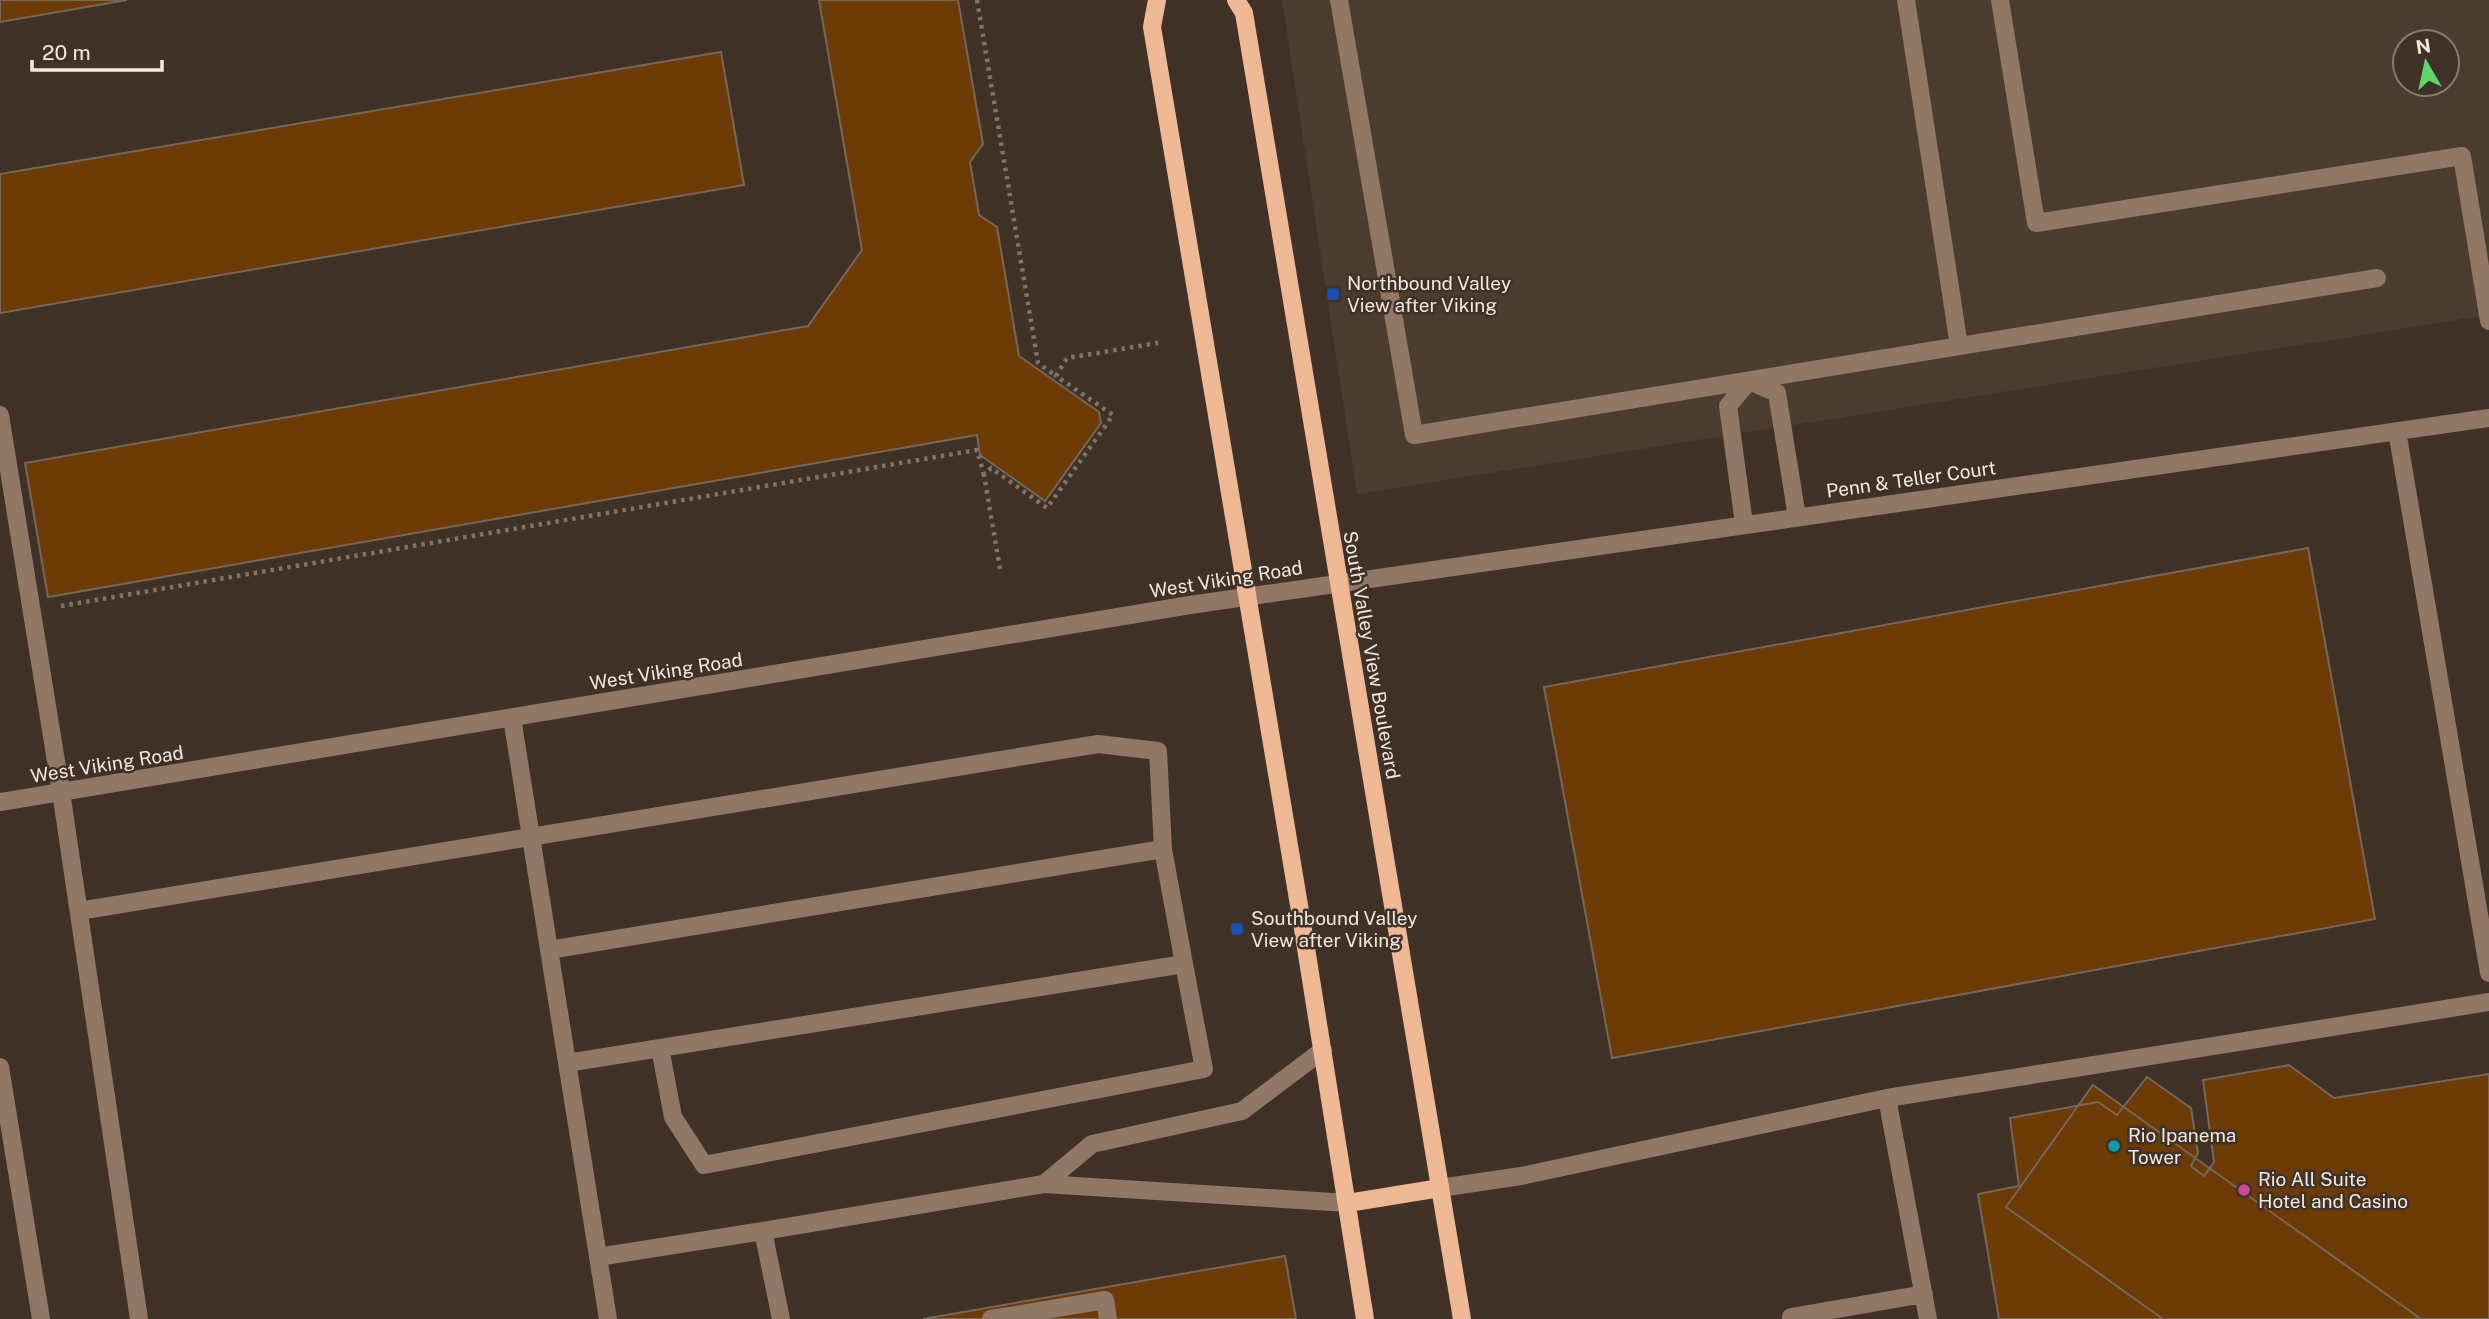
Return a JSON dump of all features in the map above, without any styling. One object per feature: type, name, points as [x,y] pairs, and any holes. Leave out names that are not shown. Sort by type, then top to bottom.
[{"type":"main road","points":[[1157,0],[1152,27],[1323,1050],[1365,1319]]},
{"type":"main road","name":"South Valley View Boulevard","points":[[1236,0],[1244,13],[1462,1319]]},
{"type":"main road","points":[[1348,1203],[1440,1188]]},
{"type":"street","points":[[1339,0],[1414,435],[2377,278]]},
{"type":"street","points":[[1906,0],[1959,346]]},
{"type":"street","points":[[2000,0],[2036,223],[2462,156],[2489,321]]},
{"type":"street","points":[[1749,381],[1777,393],[1797,517]]},
{"type":"street","points":[[1744,524],[1728,406],[1749,381]]},
{"type":"street","points":[[0,415],[61,792],[139,1319]]},
{"type":"street","name":"Penn & Teller Court","points":[[1339,583],[2489,418]]},
{"type":"street","points":[[2397,431],[2489,973]]},
{"type":"street","name":"West Viking Road","points":[[0,803],[1339,583]]},
{"type":"street","points":[[512,718],[608,1319]]},
{"type":"street","points":[[79,911],[1098,744],[1158,751],[1163,849],[1204,1069],[704,1164],[673,1117],[660,1048]]},
{"type":"street","points":[[549,950],[1163,849]]},
{"type":"street","points":[[567,1063],[1184,964]]},
{"type":"street","points":[[1440,1188],[1521,1176],[1887,1098],[2489,1002]]},
{"type":"street","points":[[1044,1184],[1092,1144],[1242,1111],[1323,1050]]},
{"type":"street","points":[[0,1067],[41,1319]]},
{"type":"street","points":[[1887,1098],[1928,1319]]},
{"type":"street","points":[[598,1256],[1044,1184],[1348,1203]]},
{"type":"street","points":[[762,1231],[781,1319]]},
{"type":"street","points":[[1791,1317],[1924,1294]]},
{"type":"street","points":[[991,1319],[1105,1300],[1108,1319]]},
{"type":"path","points":[[977,0],[1038,363],[1113,415],[1047,508],[991,468],[984,475]]},
{"type":"path","points":[[1056,376],[1067,358],[1158,343]]},
{"type":"path","points":[[57,607],[977,450],[984,475],[1000,569]]},
{"type":"shaded area","points":[[1282,0],[2489,0],[2489,315],[1357,494]]},
{"type":"building","points":[[0,0],[127,0],[0,22]]},
{"type":"building","points":[[819,0],[958,0],[983,144],[970,162],[979,215],[997,227],[1019,356],[1099,412],[1101,423],[1045,501],[980,455],[977,435],[48,597],[25,463],[808,326],[862,250]]},
{"type":"building","points":[[721,52],[744,185],[0,313],[0,174]]},
{"type":"building","points":[[2308,548],[2375,919],[1612,1058],[1544,687]]},
{"type":"building","name":"Rio All Suite Hotel and Casino","points":[[2289,1065],[2334,1098],[2489,1074],[2489,1319],[1999,1319],[1978,1194],[2019,1186],[2010,1118],[2098,1102],[2117,1115],[2147,1077],[2191,1108],[2198,1153],[2191,1166],[2204,1176],[2214,1162],[2203,1080]]},
{"type":"building","name":"Rio Ipanema Tower","points":[[2093,1085],[2421,1319],[2163,1319],[2006,1207]]},
{"type":"building","points":[[1285,1256],[1296,1319],[923,1319]]},
{"type":"place","name":"Northbound Valley View after Viking","points":[[1333,294]]},
{"type":"place","name":"Southbound Valley View after Viking","points":[[1237,929]]},
{"type":"place","name":"Rio Ipanema Tower","points":[[2114,1146]]},
{"type":"place","name":"Rio All Suite Hotel and Casino","points":[[2244,1190]]}]
